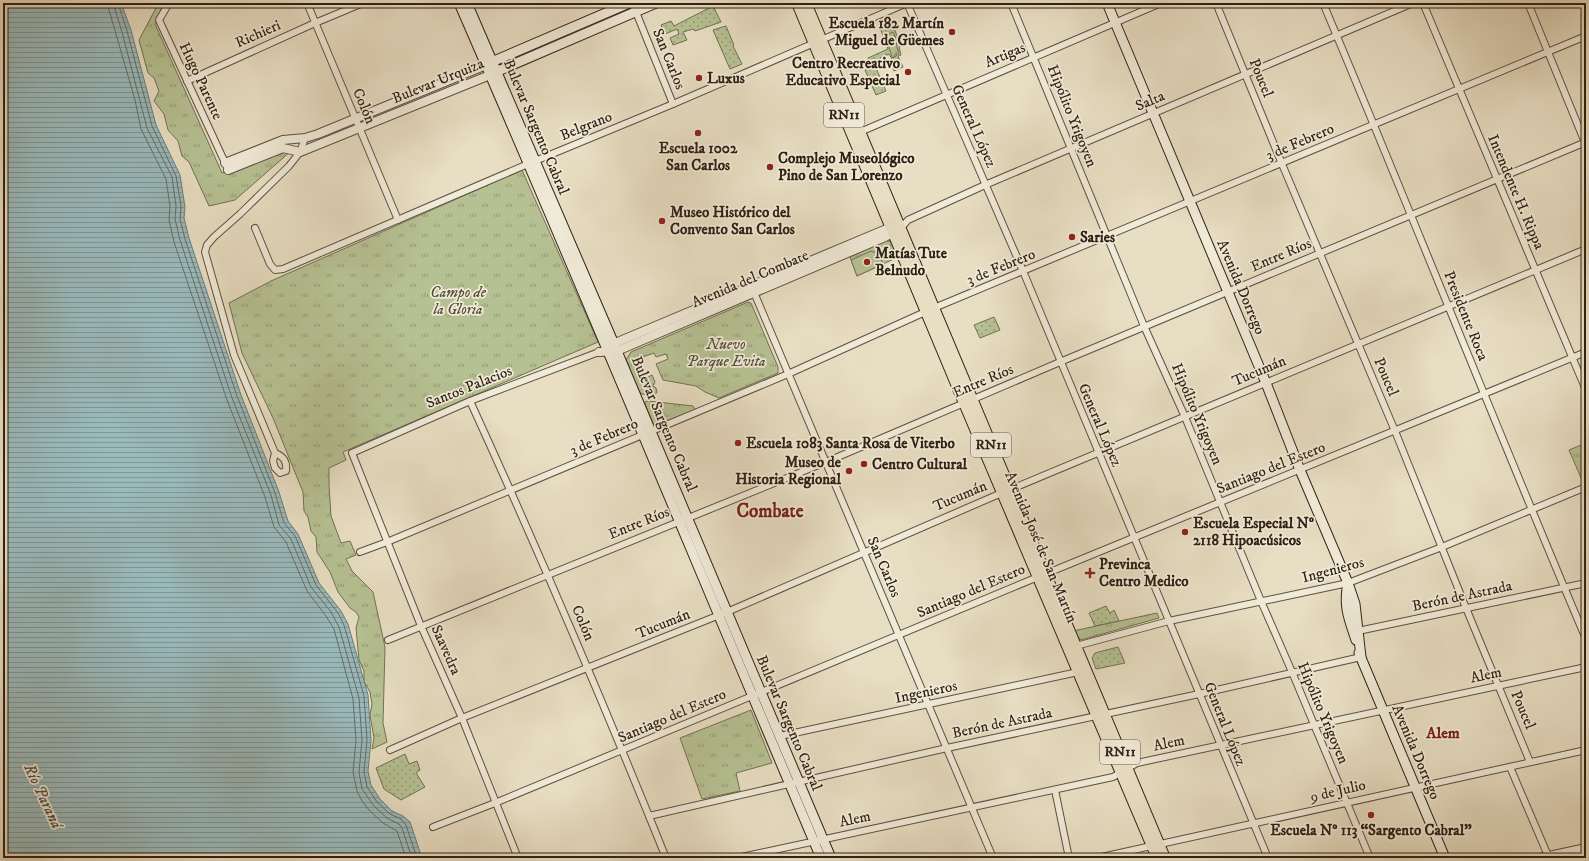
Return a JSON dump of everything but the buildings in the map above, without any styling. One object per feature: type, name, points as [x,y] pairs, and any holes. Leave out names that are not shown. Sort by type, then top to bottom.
[{"type":"main road","name":"Bulevar Sargento Cabral","points":[[459,3],[489,63]]},
{"type":"main road","name":"Bulevar Sargento Cabral","points":[[467,3],[493,73],[609,349],[688,518],[727,612],[757,695],[819,840],[831,858]]},
{"type":"main road","name":"Bulevar Urquiza","points":[[489,63],[630,3]]},
{"type":"main road","name":"Bulevar Urquiza","points":[[493,73],[656,3]]},
{"type":"main road","name":"Avenida José de San Martín","points":[[797,3],[817,41],[860,132],[896,228]]},
{"type":"main road","name":"Avenida José de San Martín","points":[[806,3],[817,41],[1042,576],[1078,672],[1100,714]]},
{"type":"main road","name":"Avenida Dorrego","points":[[1107,3],[1228,291],[1300,470],[1348,583],[1355,604],[1361,657]]},
{"type":"main road","name":"Bulevar Sargento Cabral","points":[[647,433],[678,521],[718,616],[757,695],[780,736],[794,782]]},
{"type":"main road","name":"Avenida José de San Martín","points":[[1042,576],[1076,646],[1100,714],[1155,844],[1165,858]]},
{"type":"main road","name":"Avenida Dorrego","points":[[1348,583],[1345,596],[1346,611],[1361,657],[1445,858]]},
{"type":"main road","name":"Bulevar Sargento Cabral","points":[[819,840],[821,858]]},
{"type":"main road","name":"Avenida José de San Martín","points":[[1155,844],[1156,858]]},
{"type":"street","name":"Hugo Parente","points":[[169,3],[159,20],[226,167]]},
{"type":"street","name":"Colón","points":[[306,3],[398,220]]},
{"type":"street","name":"Richieri","points":[[187,81],[363,3]]},
{"type":"street","name":"San Carlos","points":[[630,3],[634,7],[673,104]]},
{"type":"street","name":"Belgrano","points":[[255,228],[270,264],[275,270],[282,269],[673,104],[907,3]]},
{"type":"street","name":"General López","points":[[907,3],[985,184],[1268,858]]},
{"type":"street","name":"Hipólito Yrigoyen","points":[[1010,3],[1144,326],[1185,417],[1370,858]]},
{"type":"street","name":"Artigas","points":[[860,132],[1161,3]]},
{"type":"street","name":"Poucel","points":[[1216,3],[1282,164],[1321,253],[1395,431],[1530,762]]},
{"type":"street","name":"Presidente Roca","points":[[1322,3],[1411,214],[1586,639]]},
{"type":"street","name":"Salta","points":[[896,228],[908,220],[985,184],[1071,149],[1413,3]]},
{"type":"street","name":"Intendente H. Rippa","points":[[1423,3],[1586,390]]},
{"type":"street","points":[[1528,3],[1586,143]]},
{"type":"street","name":"3 de Febrero","points":[[360,552],[388,542],[788,374],[930,310],[1586,36]]},
{"type":"street","name":"Bulevar Urquiza","points":[[226,167],[284,140],[305,138],[318,134],[489,63]]},
{"type":"street","name":"Bulevar Urquiza","points":[[300,152],[493,73]]},
{"type":"street","points":[[275,453],[234,355],[205,252],[207,245],[214,237],[289,166],[300,152],[305,138]]},
{"type":"street","name":"Entre Ríos","points":[[388,640],[826,462],[1144,326],[1497,178],[1586,143]]},
{"type":"street","points":[[226,167],[282,148],[300,152]]},
{"type":"street","name":"Avenida del Combate","points":[[609,349],[896,228]]},
{"type":"street","name":"Tucumán","points":[[390,750],[462,718],[718,616],[1098,452],[1586,250]]},
{"type":"street","name":"San Carlos","points":[[752,290],[993,858]]},
{"type":"street","name":"Santos Palacios","points":[[352,453],[470,401],[609,349]]},
{"type":"street","name":"Santiago del Estero","points":[[433,827],[495,803],[1586,352]]},
{"type":"street","name":"Colón","points":[[470,401],[549,575],[623,750],[666,858]]},
{"type":"street","name":"Saavedra","points":[[352,453],[421,626],[462,718],[518,858]]},
{"type":"street","name":"Ingenieros","points":[[1076,646],[1169,621],[1348,583],[1442,547],[1586,487]]},
{"type":"street","name":"Berón de Astrada","points":[[1358,631],[1586,583]]},
{"type":"street","points":[[1349,620],[1358,631]]},
{"type":"street","name":"Berón de Astrada","points":[[649,816],[794,782],[1100,714],[1199,694],[1361,657]]},
{"type":"street","name":"Alem","points":[[737,858],[972,806],[1113,777],[1137,763],[1586,667]]},
{"type":"street","name":"Ingenieros","points":[[780,736],[1078,672]]},
{"type":"street","name":"9 de Julio","points":[[1097,858],[1586,750]]},
{"type":"street","points":[[1510,767],[1546,857],[1586,848]]},
{"type":"street","points":[[1055,790],[1069,858]]},
{"type":"green space","points":[[156,3],[164,3],[155,24],[222,173],[283,148],[291,151],[235,200],[209,206],[189,162],[182,156],[178,141],[168,130],[164,114],[154,101],[159,91],[154,78],[148,73],[139,40],[156,8]]},
{"type":"green space","points":[[713,6],[721,22],[695,31],[693,29],[683,32],[687,40],[673,45],[670,38],[679,34],[677,29],[665,34],[661,25],[671,21],[674,26]]},
{"type":"green space","points":[[886,22],[890,30],[894,28],[901,46],[899,47],[901,55],[898,56],[903,67],[894,71],[889,61],[892,59],[889,54],[880,58],[881,65],[876,68],[886,91],[876,95],[865,70],[872,67],[868,58],[888,49],[879,25]]},
{"type":"green space","points":[[726,26],[734,45],[733,46],[742,64],[730,69],[713,30]]},
{"type":"green space","points":[[893,32],[899,53],[894,58],[892,57],[887,43],[887,35]]},
{"type":"green space","name":"Campo de la Gloria","points":[[522,170],[598,342],[343,452],[346,460],[329,468],[331,516],[341,543],[350,541],[356,555],[346,559],[352,571],[373,592],[385,647],[383,723],[387,742],[372,749],[374,738],[370,715],[372,704],[370,692],[364,682],[364,671],[359,660],[356,628],[359,617],[338,592],[330,572],[317,552],[316,537],[311,531],[308,517],[304,511],[303,492],[273,418],[242,353],[229,303],[271,281]]},
{"type":"green space","points":[[887,240],[892,243],[898,257],[857,276],[850,257]]},
{"type":"green space","name":"Matías Tute Belnudo","points":[[871,251],[879,254],[883,264],[857,276],[851,260]]},
{"type":"green space","name":"Nuevo Parque Evita","points":[[748,302],[751,303],[778,367],[778,373],[719,398],[696,386],[663,380],[656,364],[668,359],[666,354],[656,357],[654,353],[640,358],[638,363],[644,379],[652,375],[655,382],[653,386],[656,388],[657,392],[654,396],[642,394],[638,391],[626,360],[631,352]]},
{"type":"green space","points":[[994,317],[1000,330],[980,338],[974,325]]},
{"type":"green space","points":[[648,401],[693,406],[695,409],[659,424],[653,424],[645,404],[645,402]]},
{"type":"green space","points":[[1586,443],[1586,487],[1585,487],[1569,450]]},
{"type":"green space","points":[[1106,606],[1110,613],[1114,610],[1119,621],[1095,626],[1089,613]]},
{"type":"green space","points":[[1157,613],[1159,618],[1081,640],[1073,631]]},
{"type":"green space","points":[[1118,647],[1125,663],[1096,669],[1092,658],[1095,653]]},
{"type":"green space","points":[[751,710],[772,763],[736,773],[740,791],[702,799],[680,738]]},
{"type":"green space","points":[[405,754],[409,764],[417,761],[420,770],[416,773],[425,787],[401,800],[384,789],[376,768]]},
{"type":"water","name":"Río Paraná","points":[[3,3],[121,3],[131,30],[156,125],[180,175],[185,207],[184,218],[189,238],[241,395],[279,492],[288,521],[298,534],[319,583],[341,611],[348,624],[368,695],[371,740],[368,771],[371,785],[380,799],[392,811],[403,816],[410,822],[422,858],[3,858]]},
{"type":"place","name":"Escuela 182 Martín Miguel de Güemes","points":[[952,32]]},
{"type":"place","name":"Centro Recreativo Educativo Especial","points":[[908,72]]},
{"type":"place","name":"Luxus","points":[[699,78]]},
{"type":"place","name":"Escuela 1002 San Carlos","points":[[698,133]]},
{"type":"place","name":"Complejo Museológico Pino de San Lorenzo","points":[[770,167]]},
{"type":"place","name":"Museo Histórico del Convento San Carlos","points":[[662,221]]},
{"type":"place","name":"Saries","points":[[1072,237]]},
{"type":"place","name":"Matías Tute Belnudo","points":[[867,262]]},
{"type":"place","name":"Escuela 1083 Santa Rosa de Viterbo","points":[[738,443]]},
{"type":"place","name":"Centro Cultural","points":[[864,464]]},
{"type":"place","name":"Museo de Historia Regional","points":[[849,471]]},
{"type":"place","name":"Escuela Especial Nº 2118 Hipoacúsicos","points":[[1185,532]]},
{"type":"place","name":"Previnca Centro Medico","points":[[1090,573]]},
{"type":"place","name":"Escuela Nº 113 “Sargento Cabral”","points":[[1371,815]]},
{"type":"district","name":"Combate","points":[[770,511]]},
{"type":"district","name":"Alem","points":[[1443,733]]}]
